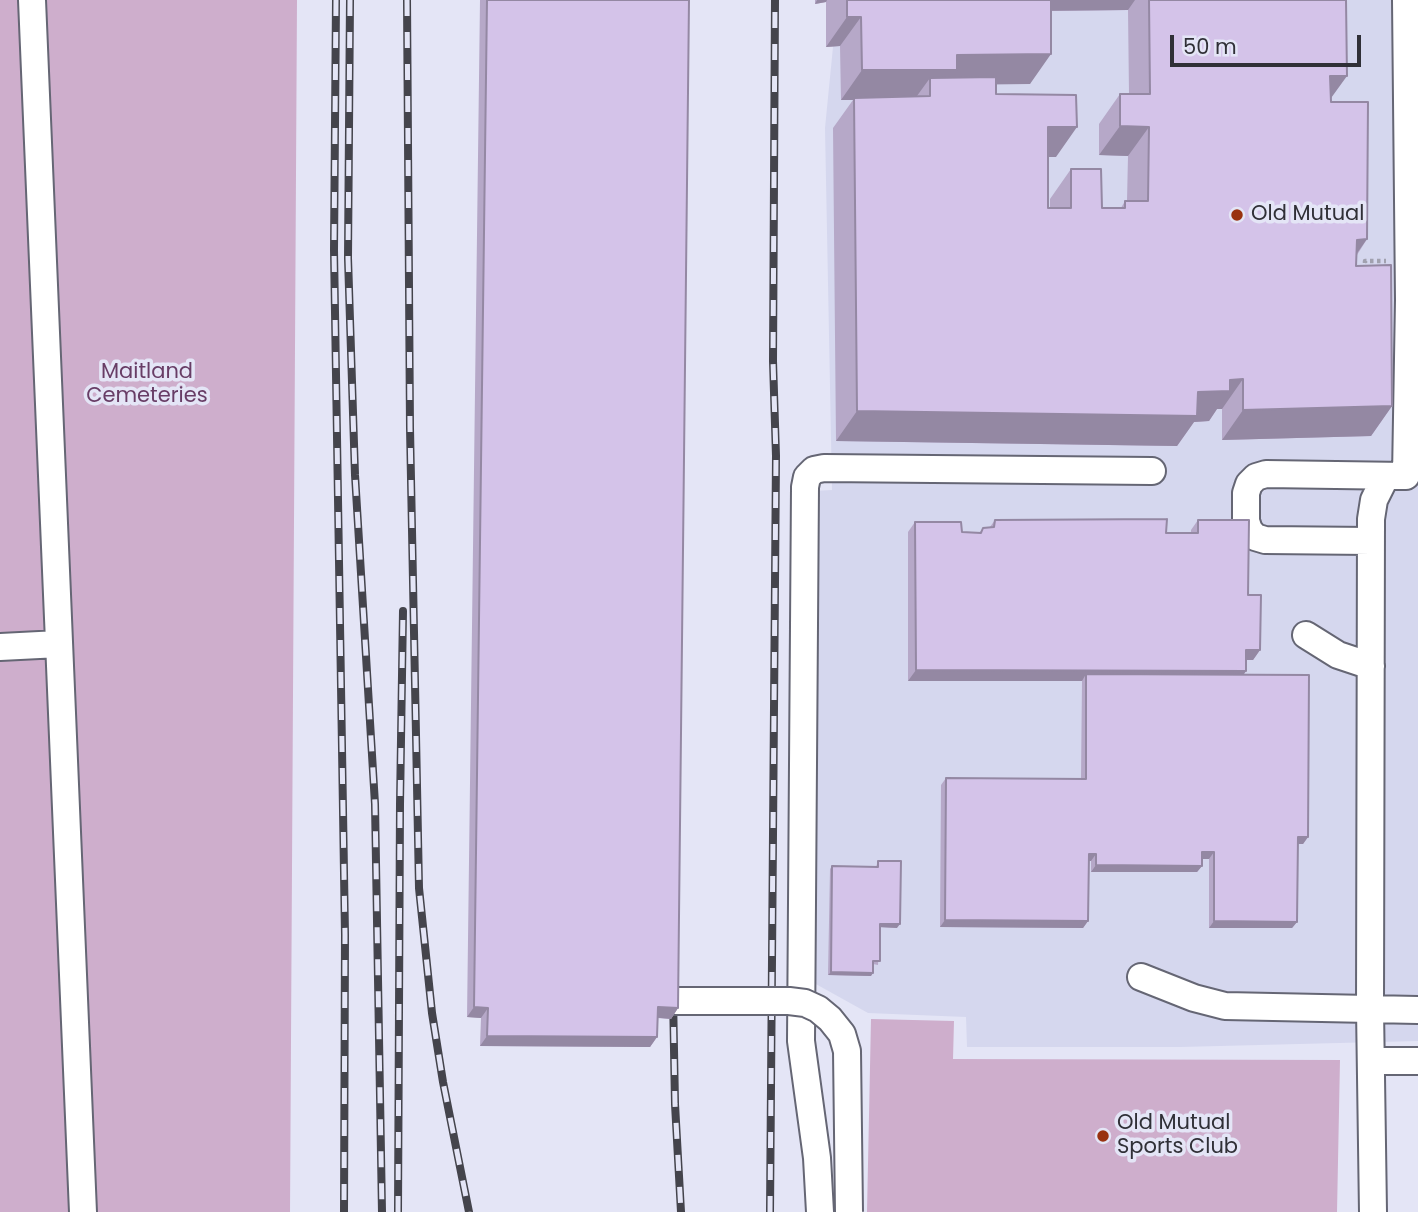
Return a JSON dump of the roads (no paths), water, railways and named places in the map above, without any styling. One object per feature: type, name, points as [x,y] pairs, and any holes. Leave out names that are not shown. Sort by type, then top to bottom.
[{"type":"lane","points":[[32,0],[83,1212]]},
{"type":"lane","points":[[1404,478],[1414,300],[1406,0]]},
{"type":"lane","points":[[820,1212],[817,1157],[801,1041],[804,487],[807,477],[814,470],[824,468],[1152,471]]},
{"type":"lane","points":[[1371,541],[1265,540],[1255,537],[1246,520],[1246,494],[1249,484],[1256,477],[1266,474],[1404,478]]},
{"type":"lane","points":[[1373,1212],[1370,1009],[1371,519],[1374,500],[1404,478]]},
{"type":"lane","points":[[1306,635],[1338,655],[1371,666]]},
{"type":"lane","points":[[0,647],[59,644]]},
{"type":"lane","points":[[1141,977],[1194,998],[1226,1006],[1418,1010]]},
{"type":"lane","points":[[671,1001],[789,1001],[805,1003],[831,1019],[842,1034],[847,1051],[849,1212]]},
{"type":"lane","points":[[1371,1061],[1418,1061]]},
{"type":"railway","points":[[336,0],[334,250],[345,935],[344,1212]]},
{"type":"railway","points":[[350,0],[348,258],[355,475],[375,804],[382,1212]]},
{"type":"railway","points":[[407,0],[410,428],[419,888],[432,1013],[469,1212]]},
{"type":"railway","points":[[770,1212],[776,456],[773,361],[775,0]]},
{"type":"railway","points":[[398,1212],[403,611]]},
{"type":"railway","points":[[673,995],[681,1212]]},
{"type":"place","name":"Old Mutual","points":[[1237,215]]},
{"type":"place","name":"Old Mutual Sports Club","points":[[1103,1136]]},
{"type":"park label","name":"Maitland Cemeteries","points":[[147,385]]}]
